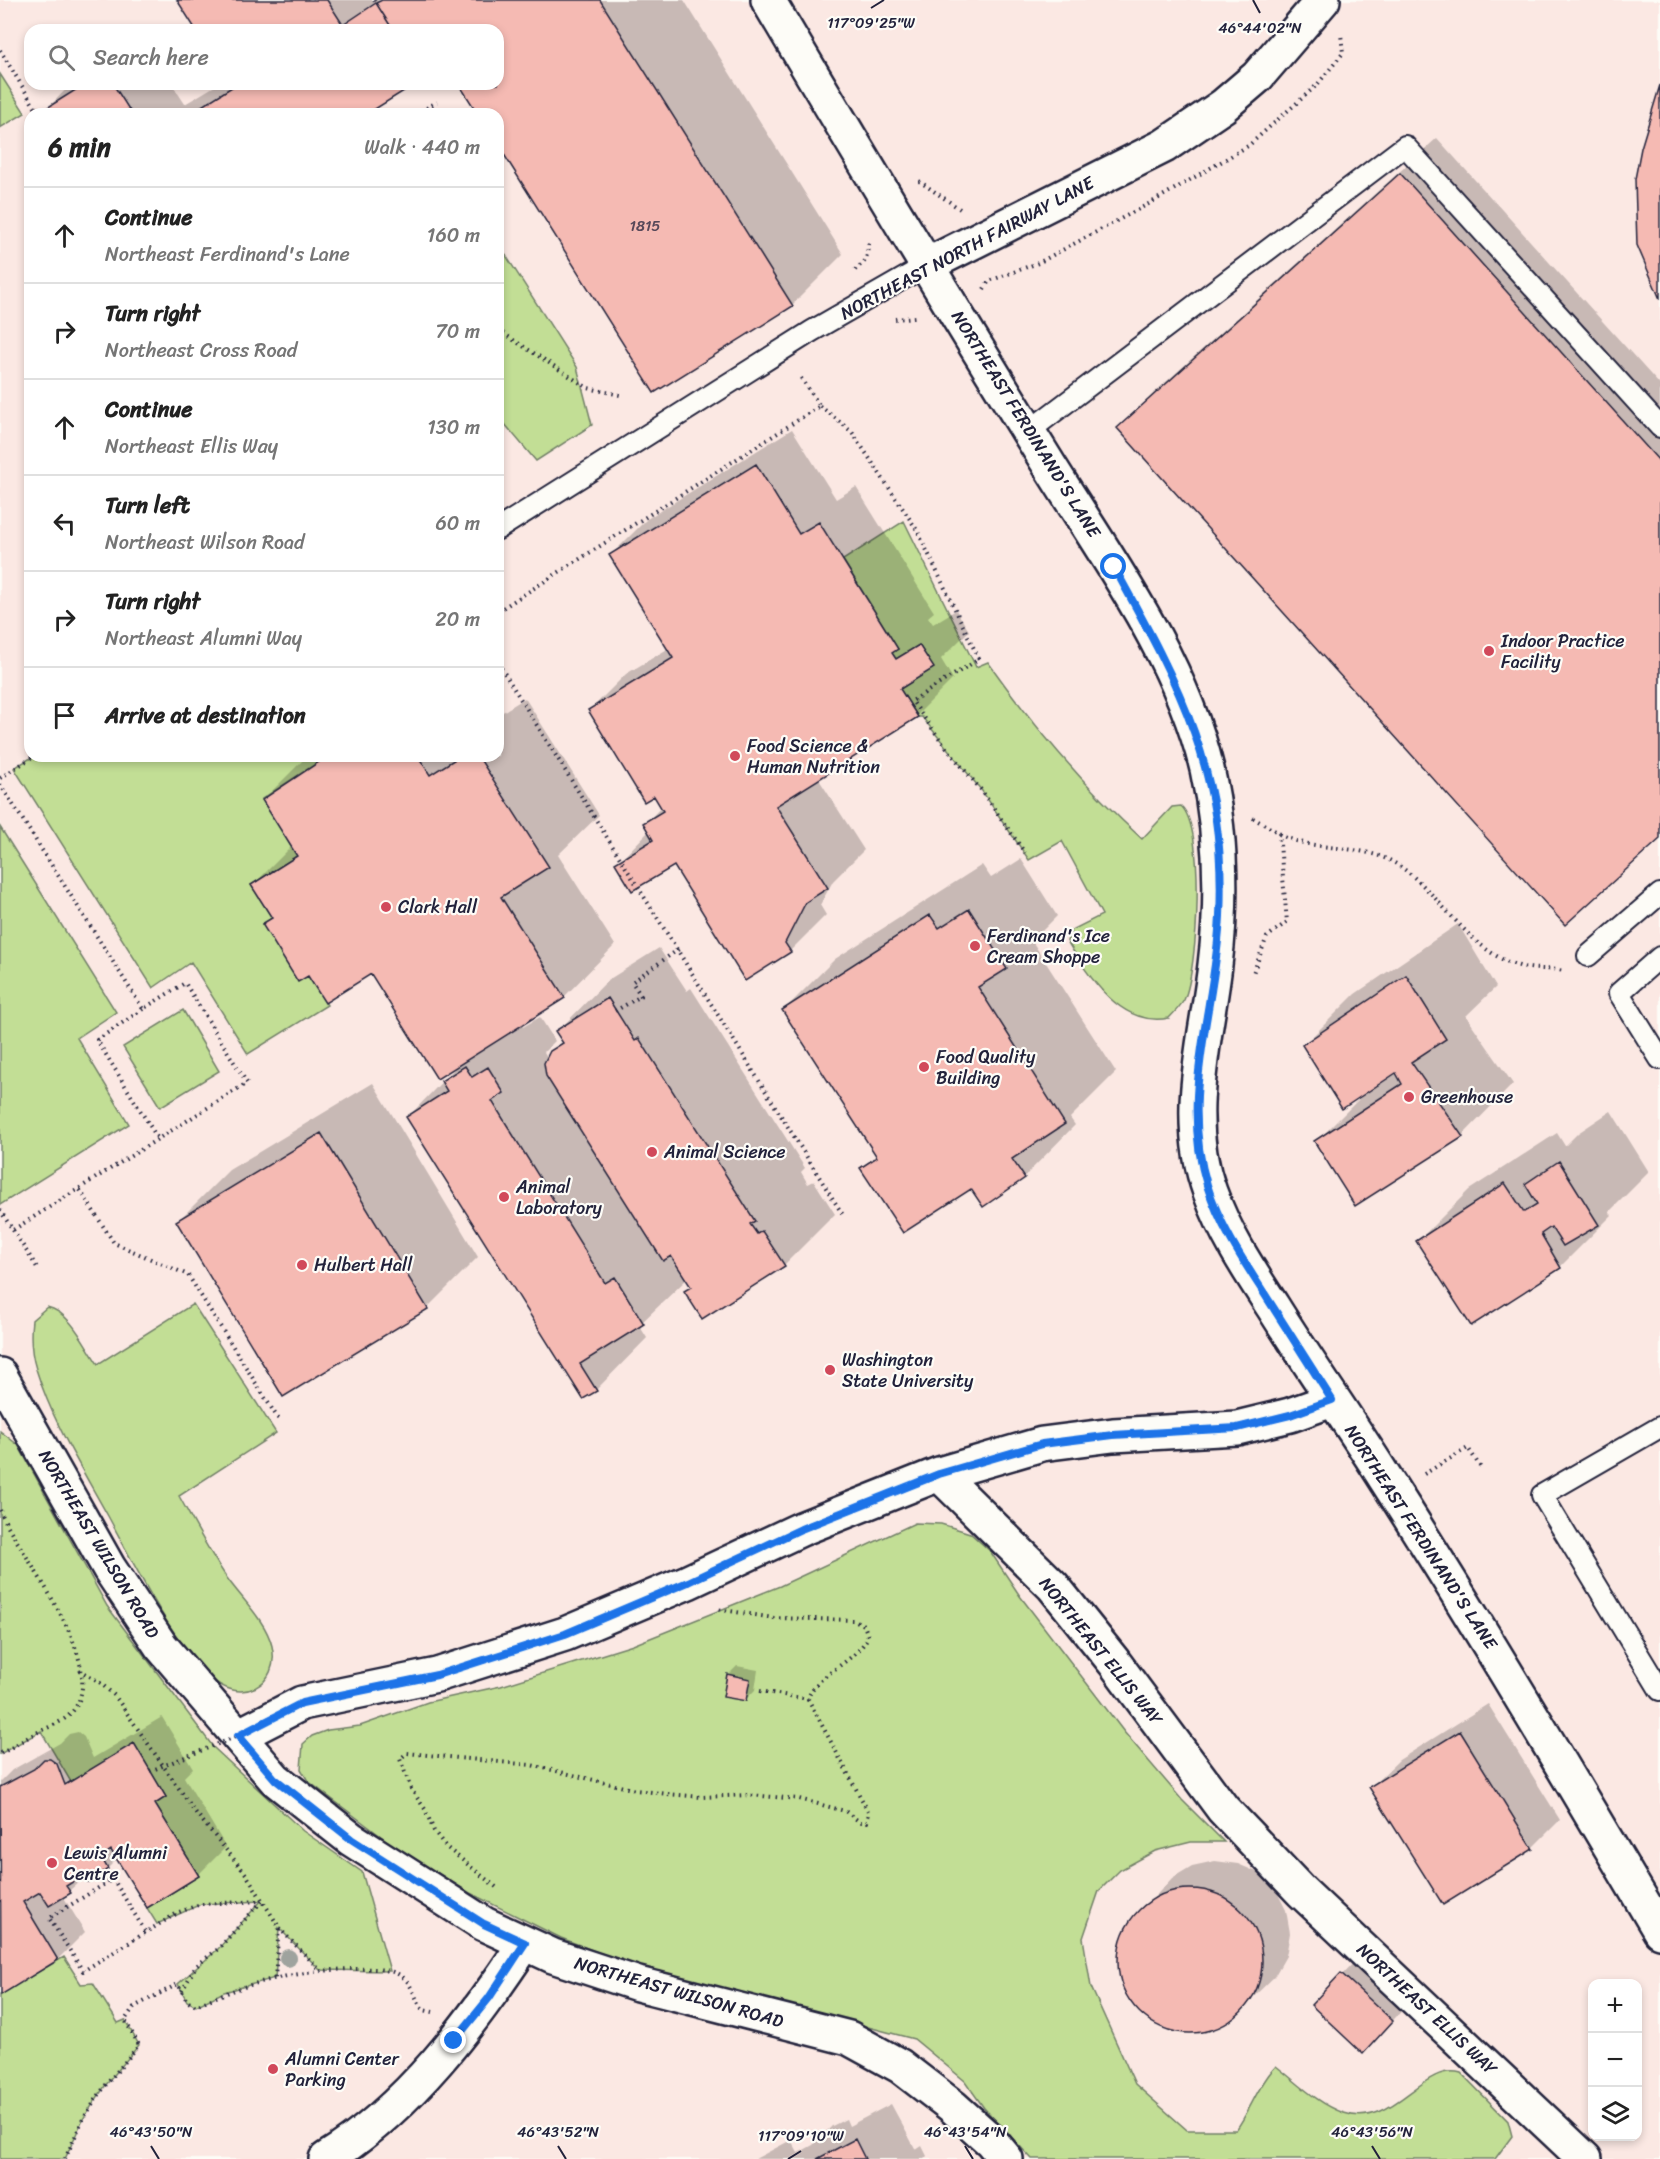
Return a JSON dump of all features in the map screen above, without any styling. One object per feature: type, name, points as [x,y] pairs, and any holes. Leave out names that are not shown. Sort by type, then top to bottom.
[{"type":"street","name":"NORTHEAST FERDINAND'S LANE","points":[[768,0],[927,265],[1114,567],[1162,653],[1196,732],[1215,810],[1221,859],[1220,917],[1214,974],[1198,1070],[1195,1121],[1207,1185],[1234,1246],[1443,1568],[1660,1931]]},
{"type":"street","name":"NORTHEAST NORTH FAIRWAY LANE","points":[[927,265],[1164,146],[1201,122],[1257,77],[1323,0]]},
{"type":"street","name":"NORTHEAST WILSON ROAD","points":[[0,1376],[122,1588],[161,1646],[275,1779],[351,1839],[484,1924],[553,1956],[638,1984],[849,2038],[900,2066],[952,2106],[991,2141],[1006,2159]]},
{"type":"street","points":[[238,1736],[302,1703],[437,1675],[565,1634],[688,1582],[801,1529],[939,1474],[1042,1444],[1113,1435],[1237,1428],[1290,1415],[1332,1400]]},
{"type":"street","name":"NORTHEAST ELLIS WAY","points":[[939,1474],[1053,1586],[1114,1662],[1223,1809],[1293,1883],[1585,2159]]},
{"type":"street","points":[[326,2159],[376,2123],[413,2086],[489,1998],[525,1943]]},
{"type":"lane","points":[[1029,431],[1405,146],[1660,428]]},
{"type":"lane","name":"NORTHEAST NORTH FAIRWAY LANE","points":[[504,525],[812,331],[927,265]]},
{"type":"lane","points":[[1588,956],[1660,894]]},
{"type":"lane","points":[[1660,957],[1619,993],[1660,1059]]},
{"type":"lane","points":[[1660,1428],[1542,1495],[1660,1690]]},
{"type":"path","points":[[982,297],[989,281],[1038,263],[1214,168],[1248,146],[1317,85],[1343,52],[1340,31]]},
{"type":"path","points":[[0,50],[24,89]]},
{"type":"path","points":[[24,90],[35,108]]},
{"type":"path","points":[[427,108],[437,102]]},
{"type":"path","points":[[911,176],[965,212],[958,215]]},
{"type":"path","points":[[847,275],[866,260],[870,246],[868,233]]},
{"type":"path","points":[[504,334],[588,388],[620,395]]},
{"type":"path","points":[[799,375],[820,406],[852,432],[917,530],[979,659],[912,701],[982,791],[1025,854]]},
{"type":"path","points":[[504,607],[820,406]]},
{"type":"path","points":[[504,672],[679,949],[843,1215]]},
{"type":"path","points":[[0,778],[25,762]]},
{"type":"path","points":[[0,784],[143,1009]]},
{"type":"path","points":[[1250,812],[1254,820],[1297,843],[1336,846],[1363,852],[1400,866],[1471,936],[1497,956],[1523,967],[1566,972]]},
{"type":"path","points":[[1251,981],[1255,964],[1267,937],[1287,922],[1279,833]]},
{"type":"path","points":[[615,1011],[641,996],[632,982],[679,949]]},
{"type":"path","points":[[13,1230],[80,1190],[247,1083],[185,983],[97,1040],[158,1139]]},
{"type":"path","points":[[80,1190],[114,1243],[188,1275],[279,1420]]},
{"type":"path","points":[[0,1210],[38,1269]]},
{"type":"path","points":[[1418,1478],[1468,1449],[1480,1468]]},
{"type":"path","points":[[0,1510],[8,1530],[62,1614],[77,1647],[82,1689],[78,1704],[68,1716],[0,1754]]},
{"type":"path","points":[[688,1582],[699,1604],[707,1607],[774,1618],[854,1620],[864,1625],[868,1636],[860,1651],[816,1686],[808,1699]]},
{"type":"path","points":[[79,1670],[98,1681],[115,1696],[196,1813],[246,1874],[279,1927],[320,1970]]},
{"type":"path","points":[[760,1690],[808,1699]]},
{"type":"path","points":[[484,1924],[496,1905],[499,1890],[446,1847],[434,1831],[403,1772],[400,1759],[407,1753],[531,1765],[636,1790],[667,1794],[702,1797],[749,1795],[799,1799],[845,1811],[860,1822],[867,1822],[868,1813],[808,1699]]},
{"type":"path","points":[[150,1771],[238,1736]]},
{"type":"path","points":[[145,1931],[112,1879],[49,1918],[83,1971],[145,1931],[201,1904],[262,1901]]},
{"type":"path","points":[[182,1991],[196,1966],[218,1949],[262,1901]]},
{"type":"path","points":[[275,1978],[279,1927]]},
{"type":"path","points":[[65,2159],[83,2119],[105,2086],[139,2045],[124,2020],[134,2007],[178,1984],[187,2001],[196,2006],[224,1992],[275,1978],[320,1970],[390,1971],[403,1976],[423,2010],[434,2013],[440,2011]]},
{"type":"shaded area","name":"Washington State University","points":[[0,0],[1660,0],[1660,2159],[0,2159]]},
{"type":"green space","points":[[0,74],[24,114],[0,128]]},
{"type":"green space","points":[[504,252],[577,367],[592,425],[536,461],[504,423]]},
{"type":"green space","points":[[904,521],[976,667],[988,662],[1041,732],[1100,798],[1142,839],[1172,807],[1181,806],[1189,819],[1197,869],[1196,931],[1189,984],[1184,1000],[1169,1018],[1152,1019],[1136,1015],[1121,1008],[1096,984],[1067,941],[1072,930],[1102,915],[1062,841],[1029,860],[982,791],[922,717],[918,717],[900,689],[933,668],[919,645],[896,659],[892,653],[898,649],[843,560]]},
{"type":"green space","points":[[24,762],[319,762],[262,799],[297,856],[251,885],[272,918],[262,924],[308,976],[327,1005],[248,1054],[191,962],[153,988],[14,768]]},
{"type":"green space","points":[[0,827],[116,1012],[77,1038],[129,1124],[0,1205]]},
{"type":"green space","points":[[183,1010],[219,1071],[160,1107],[123,1047]]},
{"type":"green space","points":[[193,1304],[276,1433],[179,1496],[220,1568],[259,1619],[272,1646],[273,1660],[270,1672],[255,1688],[244,1691],[233,1690],[221,1685],[209,1676],[194,1660],[167,1621],[141,1578],[59,1426],[36,1369],[32,1351],[32,1320],[47,1307],[56,1310],[70,1322],[98,1364]]},
{"type":"green space","points":[[0,1431],[18,1445],[107,1606],[214,1748],[303,1831],[362,1872],[390,1971],[320,1970],[279,1928],[275,1978],[224,1992],[196,2006],[187,2001],[178,1984],[218,1949],[261,1901],[201,1904],[157,1924],[147,1908],[199,1876],[155,1804],[166,1797],[134,1744],[71,1782],[41,1731],[0,1754]]},
{"type":"green space","points":[[915,1523],[941,1524],[970,1533],[990,1551],[1020,1596],[1124,1732],[1182,1800],[1224,1842],[1191,1842],[1155,1851],[1120,1870],[1099,1891],[1083,1938],[1091,1987],[1135,2084],[1187,2130],[1236,2130],[1264,2081],[1276,2066],[1326,2104],[1344,2113],[1362,2116],[1392,2105],[1433,2077],[1447,2072],[1461,2073],[1508,2121],[1512,2136],[1495,2159],[1032,2159],[984,2108],[965,2081],[914,2039],[634,1966],[561,1938],[470,1893],[398,1849],[308,1781],[301,1769],[303,1744],[312,1736],[328,1730],[360,1726],[428,1702],[501,1686],[633,1645],[780,1586]]},
{"type":"green space","points":[[64,1957],[81,1984],[93,1983],[118,2023],[125,2020],[139,2045],[105,2086],[83,2119],[65,2159],[0,2159],[0,1994]]},
{"type":"building","points":[[177,0],[327,0],[342,24],[192,24]]},
{"type":"building","points":[[382,0],[600,0],[793,306],[654,393],[504,155],[504,108],[474,108],[463,90],[504,90],[504,24],[389,24],[376,3]]},
{"type":"building","points":[[376,3],[389,24],[344,24]]},
{"type":"building","points":[[1660,85],[1660,299],[1637,245],[1635,179],[1641,148]]},
{"type":"building","points":[[75,90],[117,90],[128,108],[47,108]]},
{"type":"building","points":[[227,90],[405,90],[377,108],[199,108]]},
{"type":"building","name":"Indoor Practice Facility","points":[[1400,173],[1660,462],[1660,839],[1565,925],[1117,428]]},
{"type":"building","name":"Food Science & Human Nutrition","points":[[756,464],[799,534],[819,522],[898,649],[892,653],[896,659],[919,645],[934,668],[900,689],[918,717],[776,806],[828,888],[806,902],[785,943],[791,952],[745,981],[674,866],[632,891],[615,863],[653,840],[643,823],[663,811],[654,796],[644,802],[588,710],[673,658],[609,555]]},
{"type":"building","name":"Clark Hall","points":[[319,762],[422,762],[430,775],[451,762],[482,762],[549,867],[501,897],[565,998],[437,1079],[371,974],[325,1003],[308,976],[298,982],[262,924],[272,918],[251,885],[297,856],[262,800]]},
{"type":"building","name":"Food Quality Building","points":[[969,909],[1007,969],[978,987],[1065,1124],[1012,1159],[1025,1178],[983,1207],[971,1189],[903,1233],[860,1168],[877,1157],[782,1010],[930,915],[939,928]]},
{"type":"building","name":"Greenhouse","points":[[1406,975],[1446,1039],[1411,1062],[1463,1137],[1355,1206],[1314,1141],[1402,1084],[1396,1073],[1342,1109],[1302,1045]]},
{"type":"building","name":"Animal Science","points":[[608,998],[635,1041],[639,1038],[755,1221],[750,1224],[757,1234],[762,1231],[785,1266],[702,1319],[684,1291],[691,1287],[671,1256],[663,1261],[546,1076],[544,1063],[550,1051],[563,1043],[555,1031]]},
{"type":"building","name":"Animal Laboratory","points":[[465,1066],[472,1077],[488,1067],[504,1093],[492,1101],[605,1283],[615,1277],[644,1324],[580,1364],[597,1391],[583,1399],[406,1117],[447,1091],[441,1081]]},
{"type":"building","name":"Hulbert Hall","points":[[321,1133],[428,1309],[283,1397],[176,1221]]},
{"type":"building","points":[[1559,1161],[1599,1225],[1563,1246],[1551,1227],[1541,1234],[1561,1268],[1471,1326],[1416,1241],[1505,1183],[1524,1212],[1537,1204],[1525,1184]]},
{"type":"building","points":[[727,1674],[750,1679],[746,1701],[723,1697]]},
{"type":"building","points":[[1460,1731],[1533,1849],[1443,1905],[1369,1787]]},
{"type":"building","name":"Lewis Alumni Centre","points":[[134,1743],[166,1797],[155,1804],[199,1876],[147,1908],[111,1850],[101,1857],[108,1869],[88,1882],[84,1875],[66,1886],[71,1893],[49,1906],[40,1892],[23,1902],[58,1960],[1,1995],[0,1787],[34,1769],[44,1759],[50,1759],[57,1764],[65,1785]]},
{"type":"building","points":[[1190,1889],[1217,1895],[1230,1901],[1241,1910],[1250,1921],[1256,1934],[1262,1961],[1256,1988],[1250,2001],[1241,2012],[1230,2021],[1217,2027],[1190,2033],[1163,2027],[1150,2021],[1139,2012],[1130,2001],[1124,1988],[1118,1961],[1124,1934],[1130,1921],[1139,1910],[1150,1901],[1163,1895]]},
{"type":"building","points":[[1341,1973],[1393,2021],[1363,2054],[1311,2005]]},
{"type":"building","points":[[855,2139],[865,2159],[817,2159]]},
{"type":"place","name":"Indoor Practice Facility","points":[[1489,651]]},
{"type":"place","name":"Food Science & Human Nutrition","points":[[735,756]]},
{"type":"place","name":"Clark Hall","points":[[386,907]]},
{"type":"place","name":"Ferdinand's Ice Cream Shoppe","points":[[975,946]]},
{"type":"place","name":"Food Quality Building","points":[[924,1067]]},
{"type":"place","name":"Greenhouse","points":[[1409,1097]]},
{"type":"place","name":"Animal Science","points":[[652,1152]]},
{"type":"place","name":"Animal Laboratory","points":[[504,1197]]},
{"type":"place","name":"Hulbert Hall","points":[[302,1265]]},
{"type":"place","name":"Washington State University","points":[[830,1370]]},
{"type":"place","name":"Lewis Alumni Centre","points":[[52,1863]]},
{"type":"place","name":"Alumni Center Parking","points":[[273,2069]]},
{"type":"route","points":[[454,2041],[489,1998],[525,1943],[484,1924],[351,1839],[275,1779],[238,1736],[302,1703],[437,1675],[565,1634],[688,1582],[801,1529],[939,1474],[1042,1444],[1113,1435],[1237,1428],[1290,1415],[1332,1400],[1234,1246],[1207,1185],[1195,1121],[1203,1029],[1214,974],[1220,917],[1221,859],[1215,810],[1205,763],[1182,695],[1162,653],[1114,567]]}]
